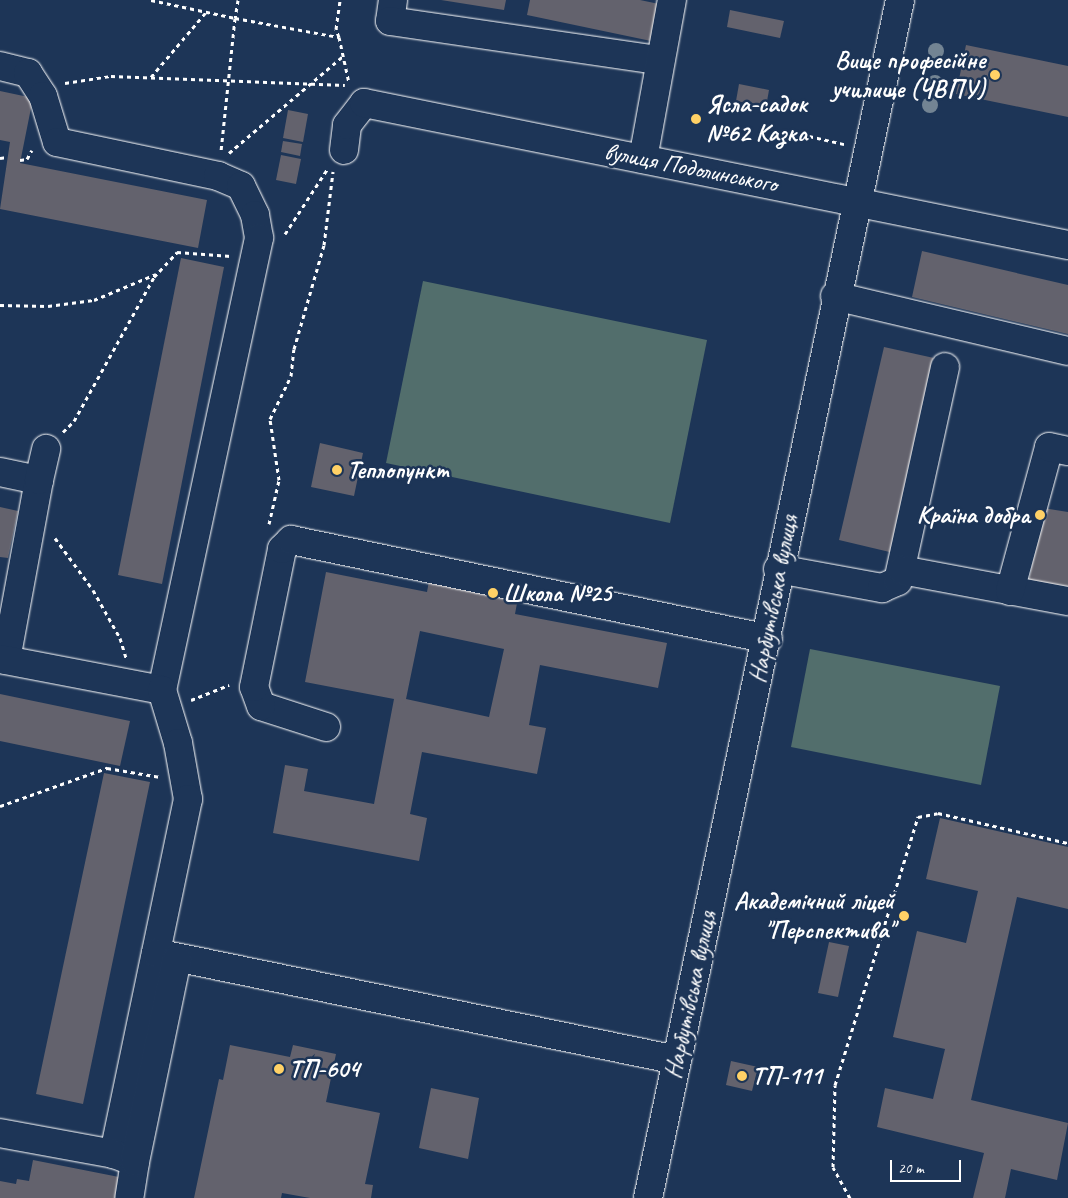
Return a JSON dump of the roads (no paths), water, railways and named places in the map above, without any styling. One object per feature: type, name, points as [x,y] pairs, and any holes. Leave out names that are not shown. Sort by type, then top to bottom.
[{"type":"street","points":[[393,0],[390,21],[658,60]]},
{"type":"street","points":[[644,159],[658,60],[672,0]]},
{"type":"street","name":"Нарбутівська вулиця","points":[[648,1198],[768,639],[778,569],[835,296],[858,201],[900,0]]},
{"type":"street","points":[[0,66],[28,73],[43,96],[57,142],[197,171],[241,186],[255,215],[259,238],[165,696],[188,800],[166,956],[124,1158],[128,1198]]},
{"type":"street","name":"вулиця Подолинського","points":[[344,150],[348,126],[364,103],[858,201],[1068,245]]},
{"type":"street","points":[[835,296],[1068,351]]},
{"type":"street","points":[[778,569],[882,588],[898,581],[902,570],[945,367]]},
{"type":"street","points":[[1010,591],[1049,447],[1068,451]]},
{"type":"street","points":[[46,449],[3,660],[165,696]]},
{"type":"street","points":[[0,472],[39,480]]},
{"type":"street","points":[[326,727],[261,706],[254,687],[282,549],[291,540],[768,639]]},
{"type":"street","points":[[902,570],[1068,601]]},
{"type":"street","points":[[166,956],[677,1060]]},
{"type":"street","points":[[0,1133],[124,1158]]},
{"type":"place","name":"Вище професійне училище (ЧВПУ)","points":[[995,75]]},
{"type":"place","name":"Ясла-садок №62 Казка","points":[[696,119]]},
{"type":"place","name":"Теплопункт","points":[[337,470]]},
{"type":"place","name":"Країна добра","points":[[1040,515]]},
{"type":"place","name":"Школа №25","points":[[493,593]]},
{"type":"place","name":"Академічний ліцей \"Перспектива\"","points":[[904,916]]},
{"type":"place","name":"ТП-604","points":[[279,1069]]},
{"type":"place","name":"ТП-111","points":[[742,1076]]}]
